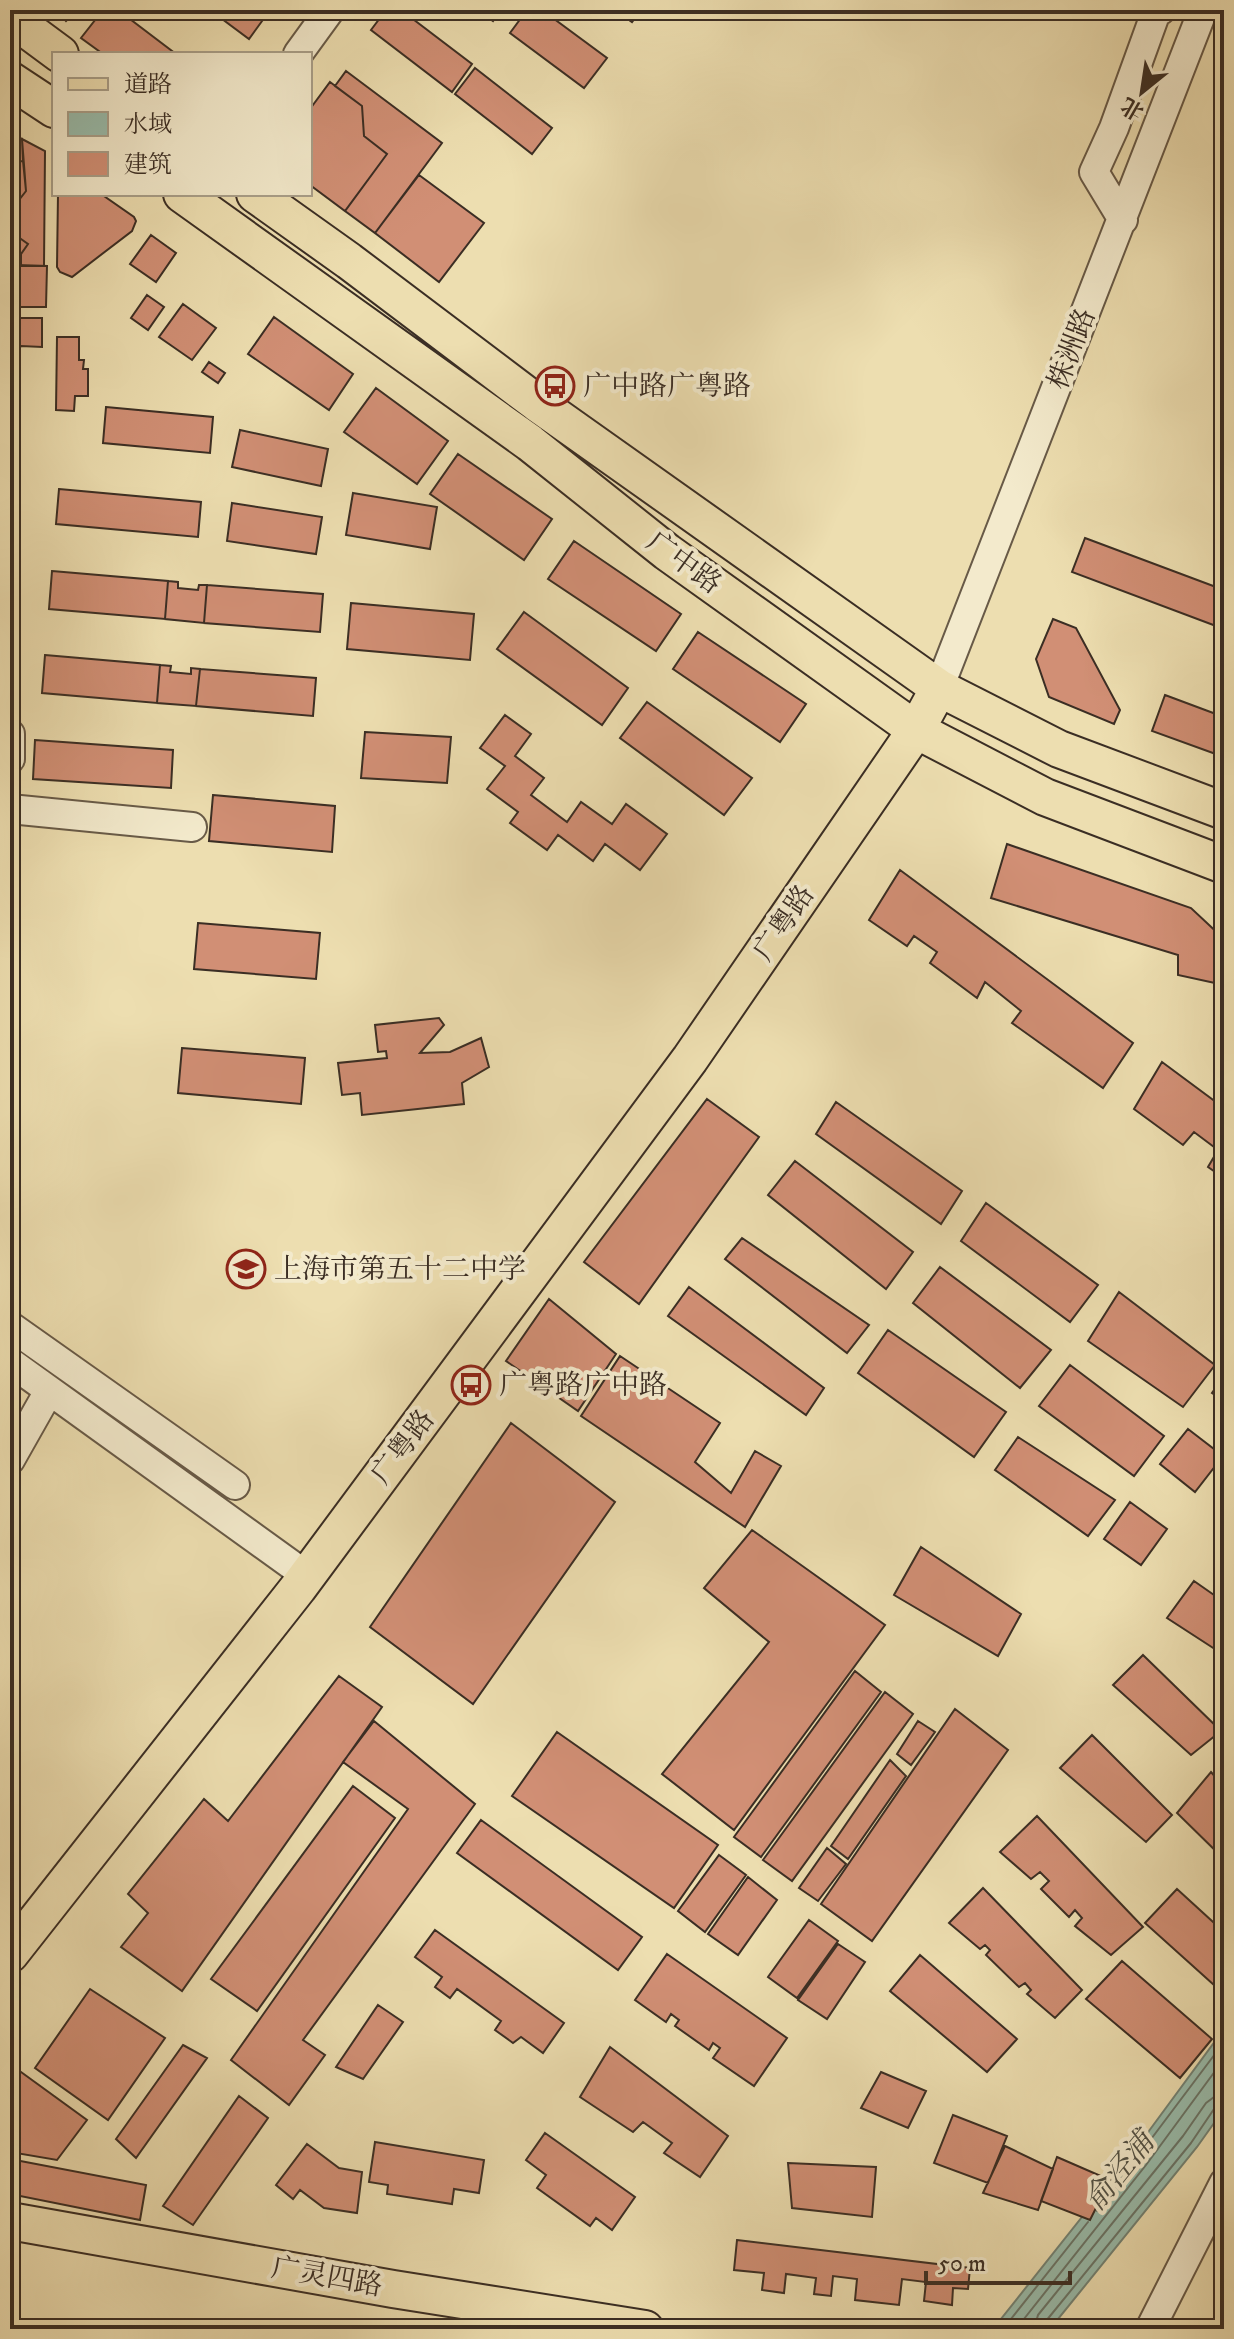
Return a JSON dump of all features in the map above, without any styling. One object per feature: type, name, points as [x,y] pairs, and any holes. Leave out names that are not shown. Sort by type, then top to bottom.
[{"type":"main road","points":[[11,19],[57,52]]},
{"type":"main road","points":[[10,80],[52,108]]},
{"type":"main road","name":"广中路","points":[[188,196],[530,443],[667,552],[916,730],[1045,797],[1224,865]]},
{"type":"main road","name":"广中路","points":[[258,196],[537,403],[939,688],[1059,749],[1224,811]]},
{"type":"main road","name":"广粤路","points":[[10,1954],[307,1576],[690,1059],[916,730],[939,688]]},
{"type":"main road","name":"广灵四路","points":[[10,2221],[629,2328]]},
{"type":"street","points":[[299,52],[330,10]]},
{"type":"street","points":[[1123,220],[1094,172],[1114,128],[1156,12],[1161,10]]},
{"type":"street","name":"株洲路","points":[[939,688],[1203,10]]},
{"type":"street","points":[[10,734],[10,759]]},
{"type":"street","points":[[10,809],[192,827]]},
{"type":"street","points":[[10,1326],[235,1485]]},
{"type":"street","points":[[10,1362],[307,1576]]},
{"type":"street","points":[[10,1460],[49,1391]]},
{"type":"street","points":[[98,1424],[116,1400]]},
{"type":"street","points":[[1150,2329],[1224,2183]]},
{"type":"water","name":"俞泾浦","points":[[1224,2029],[1224,2109],[1197,2147],[1050,2329],[993,2329],[1132,2154]]},
{"type":"building","points":[[56,10],[77,10],[66,21]]},
{"type":"building","points":[[103,10],[118,10],[173,52],[100,52],[81,38]]},
{"type":"building","points":[[210,10],[270,10],[249,39]]},
{"type":"building","points":[[386,10],[401,10],[472,64],[452,92],[371,30]]},
{"type":"building","points":[[478,10],[501,10],[493,21]]},
{"type":"building","points":[[527,10],[542,10],[607,58],[584,88],[510,33]]},
{"type":"building","points":[[615,10],[641,10],[632,22]]},
{"type":"building","points":[[475,68],[552,128],[532,154],[455,94]]},
{"type":"building","points":[[346,71],[442,143],[375,233],[345,211],[387,154],[364,136],[362,106],[335,86]]},
{"type":"building","points":[[330,82],[362,106],[364,136],[387,154],[345,211],[312,186],[312,106]]},
{"type":"building","points":[[13,130],[14,140],[22,139],[23,161],[10,163],[10,131]]},
{"type":"building","points":[[22,139],[45,151],[44,266],[21,266],[21,254],[28,244],[14,234],[12,209],[26,191]]},
{"type":"building","points":[[23,161],[26,191],[12,209],[10,163]]},
{"type":"building","points":[[419,175],[484,223],[439,282],[375,233]]},
{"type":"building","points":[[58,196],[104,196],[134,217],[136,221],[132,231],[72,277],[60,272],[57,267]]},
{"type":"building","points":[[10,207],[14,234],[28,244],[10,270]]},
{"type":"building","points":[[151,235],[176,253],[156,282],[130,264]]},
{"type":"building","points":[[17,265],[47,266],[46,307],[16,307]]},
{"type":"building","points":[[147,295],[164,307],[148,330],[131,318]]},
{"type":"building","points":[[183,304],[216,328],[192,360],[159,337]]},
{"type":"building","points":[[274,317],[353,374],[329,410],[248,354]]},
{"type":"building","points":[[10,318],[42,318],[42,347],[21,346],[10,359]]},
{"type":"building","points":[[57,337],[79,337],[79,360],[84,360],[83,369],[88,369],[88,396],[75,396],[74,411],[56,410]]},
{"type":"building","points":[[209,362],[225,373],[218,383],[202,372]]},
{"type":"building","points":[[376,388],[448,441],[417,484],[344,432]]},
{"type":"building","points":[[106,407],[213,417],[210,453],[103,443]]},
{"type":"building","points":[[240,430],[328,449],[321,486],[232,467]]},
{"type":"building","points":[[458,454],[552,519],[524,560],[430,494]]},
{"type":"building","points":[[59,489],[201,502],[198,537],[56,524]]},
{"type":"building","points":[[353,493],[437,507],[430,549],[346,535]]},
{"type":"building","points":[[232,503],[322,517],[316,554],[227,541]]},
{"type":"building","points":[[1085,538],[1224,590],[1224,629],[1072,572]]},
{"type":"building","points":[[574,541],[681,614],[656,651],[548,579]]},
{"type":"building","points":[[52,571],[168,581],[165,619],[49,609]]},
{"type":"building","points":[[168,581],[178,582],[178,588],[198,590],[199,585],[207,585],[204,623],[165,619]]},
{"type":"building","points":[[207,585],[323,594],[320,632],[204,623]]},
{"type":"building","points":[[351,603],[474,614],[470,660],[347,649]]},
{"type":"building","points":[[524,612],[628,688],[602,725],[497,649]]},
{"type":"building","points":[[1053,619],[1076,628],[1120,710],[1114,724],[1049,697],[1036,659]]},
{"type":"building","points":[[698,632],[806,704],[780,742],[673,669]]},
{"type":"building","points":[[45,655],[160,665],[157,703],[42,693]]},
{"type":"building","points":[[160,665],[171,666],[170,672],[191,674],[191,668],[200,669],[196,706],[157,703]]},
{"type":"building","points":[[200,669],[316,678],[313,716],[196,706]]},
{"type":"building","points":[[1165,695],[1224,717],[1224,757],[1152,731]]},
{"type":"building","points":[[647,702],[752,778],[724,815],[620,738]]},
{"type":"building","points":[[505,715],[531,734],[515,756],[544,778],[531,795],[567,822],[581,802],[612,824],[626,804],[667,834],[640,870],[605,844],[593,861],[558,835],[547,850],[510,823],[518,812],[487,789],[505,766],[480,748]]},
{"type":"building","points":[[365,732],[451,737],[447,783],[361,778]]},
{"type":"building","points":[[35,740],[173,750],[171,788],[33,779]]},
{"type":"building","points":[[213,795],[335,806],[332,852],[209,841]]},
{"type":"building","points":[[1007,844],[1191,908],[1224,939],[1224,985],[1178,975],[1178,955],[991,898]]},
{"type":"building","points":[[900,870],[1133,1043],[1103,1088],[1012,1023],[1021,1011],[985,982],[977,998],[930,963],[937,952],[914,936],[907,946],[869,920]]},
{"type":"building","points":[[198,923],[320,933],[316,979],[194,969]]},
{"type":"building","points":[[439,1018],[444,1025],[420,1053],[450,1052],[481,1038],[489,1067],[462,1083],[464,1104],[362,1115],[360,1093],[342,1095],[338,1063],[387,1058],[386,1051],[378,1052],[375,1025]]},
{"type":"building","points":[[182,1048],[305,1058],[301,1104],[178,1093]]},
{"type":"building","points":[[1162,1062],[1224,1108],[1224,1178],[1208,1167],[1218,1150],[1194,1132],[1183,1145],[1134,1109]]},
{"type":"building","points":[[707,1099],[759,1137],[639,1304],[584,1262]]},
{"type":"building","points":[[836,1102],[962,1191],[941,1224],[816,1134]]},
{"type":"building","points":[[795,1161],[913,1252],[886,1289],[768,1195]]},
{"type":"building","points":[[986,1203],[1098,1285],[1070,1322],[961,1241]]},
{"type":"building","points":[[742,1238],[869,1325],[847,1353],[725,1259]]},
{"type":"building","points":[[940,1267],[1051,1350],[1020,1388],[913,1303]]},
{"type":"building","points":[[689,1287],[824,1388],[806,1415],[668,1316]]},
{"type":"building","points":[[1119,1292],[1215,1365],[1183,1407],[1088,1341]]},
{"type":"building","points":[[549,1299],[616,1354],[578,1411],[506,1361]]},
{"type":"building","points":[[888,1330],[1006,1412],[974,1457],[858,1373]]},
{"type":"building","points":[[620,1356],[720,1423],[695,1462],[731,1493],[755,1451],[781,1466],[745,1527],[581,1416]]},
{"type":"building","points":[[1070,1365],[1164,1436],[1134,1476],[1039,1406]]},
{"type":"building","points":[[1224,1376],[1224,1401],[1212,1393]]},
{"type":"building","points":[[511,1423],[615,1502],[473,1704],[370,1627]]},
{"type":"building","points":[[1188,1429],[1223,1456],[1195,1492],[1160,1464]]},
{"type":"building","points":[[1018,1437],[1115,1500],[1088,1536],[995,1470]]},
{"type":"building","points":[[1130,1502],[1167,1529],[1141,1565],[1104,1539]]},
{"type":"building","points":[[752,1530],[885,1625],[734,1830],[662,1774],[769,1642],[704,1588]]},
{"type":"building","points":[[921,1547],[1021,1614],[998,1656],[894,1595]]},
{"type":"building","points":[[1194,1581],[1224,1602],[1224,1655],[1167,1618]]},
{"type":"building","points":[[1143,1655],[1221,1731],[1191,1755],[1113,1685]]},
{"type":"building","points":[[855,1671],[881,1692],[761,1857],[734,1837]]},
{"type":"building","points":[[339,1676],[382,1707],[182,1991],[121,1947],[148,1913],[128,1894],[204,1799],[228,1821]]},
{"type":"building","points":[[885,1692],[913,1714],[792,1881],[763,1860]]},
{"type":"building","points":[[955,1709],[1008,1750],[872,1941],[821,1904]]},
{"type":"building","points":[[374,1721],[475,1804],[303,2040],[325,2055],[289,2105],[231,2060],[408,1809],[343,1762]]},
{"type":"building","points":[[918,1721],[935,1732],[911,1765],[897,1754]]},
{"type":"building","points":[[557,1732],[718,1845],[674,1908],[512,1796]]},
{"type":"building","points":[[1092,1735],[1172,1815],[1146,1842],[1060,1768]]},
{"type":"building","points":[[890,1760],[906,1776],[848,1859],[831,1846]]},
{"type":"building","points":[[1211,1772],[1224,1787],[1224,1859],[1177,1813]]},
{"type":"building","points":[[353,1786],[395,1818],[257,2011],[211,1979]]},
{"type":"building","points":[[1037,1816],[1143,1927],[1111,1955],[1075,1926],[1082,1918],[1075,1910],[1069,1917],[1041,1889],[1049,1881],[1040,1872],[1031,1879],[1000,1852]]},
{"type":"building","points":[[481,1820],[642,1937],[618,1970],[457,1853]]},
{"type":"building","points":[[827,1848],[846,1864],[818,1901],[799,1888]]},
{"type":"building","points":[[719,1855],[746,1875],[705,1932],[678,1911]]},
{"type":"building","points":[[748,1877],[777,1900],[738,1955],[708,1934]]},
{"type":"building","points":[[983,1888],[1082,1990],[1055,2018],[1027,1994],[1031,1990],[1025,1983],[1019,1987],[986,1955],[990,1950],[985,1945],[980,1949],[949,1923]]},
{"type":"building","points":[[1177,1889],[1224,1932],[1224,1994],[1145,1923]]},
{"type":"building","points":[[809,1920],[838,1941],[797,1998],[768,1977]]},
{"type":"building","points":[[435,1930],[564,2023],[543,2053],[521,2037],[513,2043],[495,2030],[501,2021],[457,1989],[450,1998],[435,1987],[442,1977],[415,1957]]},
{"type":"building","points":[[838,1944],[865,1962],[827,2019],[798,2000]]},
{"type":"building","points":[[667,1954],[787,2038],[754,2086],[713,2058],[720,2048],[713,2043],[709,2050],[675,2026],[679,2020],[671,2014],[666,2022],[635,2000]]},
{"type":"building","points":[[920,1955],[1017,2039],[987,2072],[890,1991]]},
{"type":"building","points":[[1122,1961],[1212,2039],[1180,2078],[1086,1999]]},
{"type":"building","points":[[90,1989],[165,2038],[108,2120],[35,2068]]},
{"type":"building","points":[[378,2005],[403,2022],[363,2079],[336,2067]]},
{"type":"building","points":[[183,2045],[207,2058],[136,2158],[116,2139]]},
{"type":"building","points":[[610,2047],[728,2136],[700,2177],[664,2153],[672,2143],[643,2122],[633,2132],[580,2097]]},
{"type":"building","points":[[10,2064],[87,2120],[57,2160],[10,2152]]},
{"type":"building","points":[[881,2072],[926,2091],[908,2128],[861,2108]]},
{"type":"building","points":[[239,2096],[268,2118],[193,2225],[163,2206]]},
{"type":"building","points":[[953,2115],[1007,2136],[988,2183],[934,2163]]},
{"type":"building","points":[[545,2133],[635,2197],[612,2230],[596,2218],[590,2226],[537,2188],[546,2175],[526,2160]]},
{"type":"building","points":[[375,2142],[484,2160],[479,2193],[454,2189],[452,2204],[387,2194],[388,2185],[369,2182]]},
{"type":"building","points":[[307,2144],[339,2168],[362,2172],[357,2213],[324,2208],[300,2190],[293,2199],[276,2185]]},
{"type":"building","points":[[1005,2146],[1053,2169],[1038,2210],[983,2193]]},
{"type":"building","points":[[1057,2157],[1110,2180],[1090,2220],[1041,2201]]},
{"type":"building","points":[[10,2159],[146,2185],[140,2220],[10,2194]]},
{"type":"building","points":[[788,2163],[876,2167],[872,2217],[792,2208]]},
{"type":"building","points":[[737,2240],[970,2268],[968,2289],[953,2288],[952,2305],[924,2301],[926,2282],[902,2279],[899,2305],[855,2300],[857,2279],[833,2276],[831,2296],[814,2294],[816,2278],[786,2274],[784,2293],[762,2290],[764,2273],[734,2270]]},
{"type":"place","name":"广中路广粤路","points":[[555,386]]},
{"type":"place","name":"上海市第五十二中学","points":[[246,1269]]},
{"type":"place","name":"广粤路广中路","points":[[471,1385]]}]
